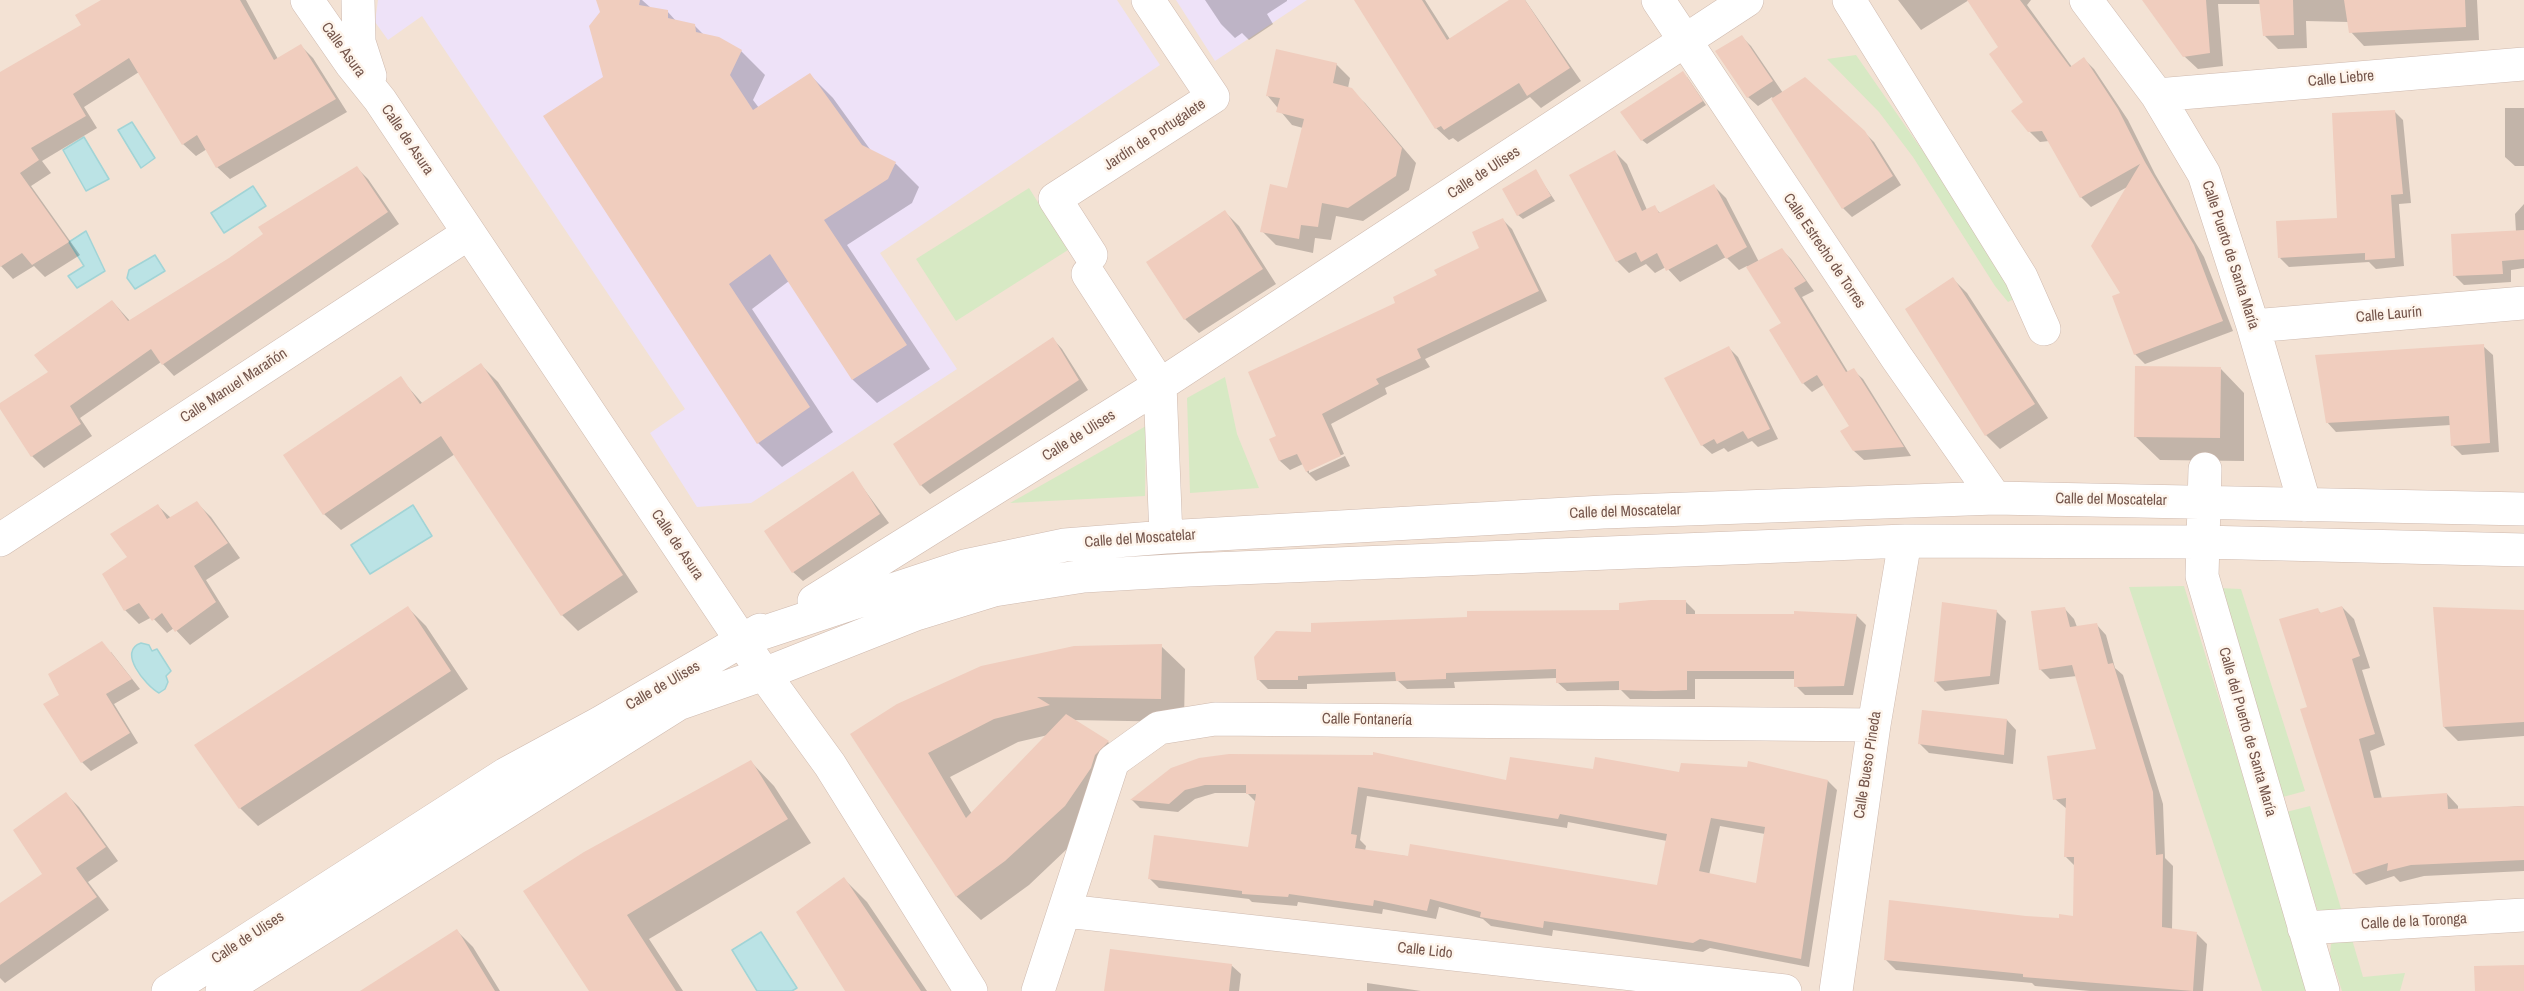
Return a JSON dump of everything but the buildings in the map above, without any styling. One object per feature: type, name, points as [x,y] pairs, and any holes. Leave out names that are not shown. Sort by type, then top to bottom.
[{"type":"street","name":"Calle Asura","points":[[307,0],[352,66],[380,100]]},
{"type":"street","points":[[358,0],[357,19],[361,51],[380,100]]},
{"type":"street","name":"Jardín de Portugalete","points":[[1148,0],[1213,98],[1055,199],[1089,265],[1160,385]]},
{"type":"street","name":"Calle Estrecho de Torres","points":[[1658,0],[1897,358],[1995,498]]},
{"type":"street","name":"Calle de Ulises","points":[[168,991],[506,774],[600,723],[741,640],[828,594],[1160,385],[1747,0]]},
{"type":"street","points":[[1849,0],[2021,277],[2044,329]]},
{"type":"street","name":"Calle Puerto de Santa María","points":[[2086,0],[2157,95],[2204,174],[2253,326],[2305,505]]},
{"type":"street","name":"Calle Liebre","points":[[2157,95],[2524,64]]},
{"type":"street","name":"Calle de Asura","points":[[380,100],[764,674],[830,765],[972,991]]},
{"type":"street","name":"Calle Manuel Marañón","points":[[0,540],[469,233]]},
{"type":"street","name":"Calle Laurín","points":[[2253,326],[2524,303]]},
{"type":"street","points":[[1160,385],[1166,537]]},
{"type":"street","name":"Calle del Puerto de Santa María","points":[[2205,469],[2202,576],[2323,991]]},
{"type":"street","name":"Calle del Moscatelar","points":[[741,640],[965,566],[1065,545],[1166,537],[1603,512],[1995,498],[2524,509]]},
{"type":"street","points":[[764,674],[850,638],[982,594],[1084,576],[1905,541],[2202,542],[2524,550]]},
{"type":"street","name":"Calle Bueso Pineda","points":[[1836,991],[1874,725],[1905,541]]},
{"type":"street","name":"Calle de Ulises","points":[[222,991],[678,704],[764,674]]},
{"type":"street","name":"Calle Fontanería","points":[[1038,991],[1113,761],[1159,728],[1215,719],[1874,725]]},
{"type":"street","name":"Calle Lido","points":[[1065,911],[1785,991]]},
{"type":"street","name":"Calle de la Toronga","points":[[2304,928],[2524,915]]},
{"type":"shaded area","points":[[0,0],[2524,0],[2524,991],[0,991]]},
{"type":"shaded area","points":[[378,0],[1117,0],[1160,65],[880,253],[957,369],[751,503],[697,507],[650,433],[685,409],[422,16],[388,40],[375,22]]},
{"type":"shaded area","points":[[1176,0],[1307,0],[1215,61]]},
{"type":"green space","points":[[1856,55],[1995,255],[2016,298],[2008,302],[1995,286],[1913,157],[1879,112],[1827,59]]},
{"type":"green space","points":[[1029,188],[1068,250],[956,321],[916,259]]},
{"type":"green space","points":[[1225,377],[1237,434],[1259,488],[1190,493],[1187,398]]},
{"type":"green space","points":[[1146,426],[1145,496],[1010,503]]},
{"type":"green space","points":[[2184,586],[2255,815],[2313,991],[2262,991],[2129,587]]},
{"type":"green space","points":[[2218,588],[2241,589],[2305,791],[2283,797]]},
{"type":"green space","points":[[2310,806],[2343,915],[2319,915],[2286,812]]},
{"type":"green space","points":[[2351,936],[2363,977],[2405,973],[2400,991],[2342,991],[2330,954],[2331,944]]},
{"type":"water","points":[[132,122],[155,158],[141,168],[118,130]]},
{"type":"water","points":[[84,137],[109,179],[86,191],[63,150]]},
{"type":"water","points":[[253,186],[266,206],[224,233],[211,213]]},
{"type":"water","points":[[86,231],[105,271],[77,288],[68,276],[84,266],[69,242]]},
{"type":"water","points":[[155,255],[165,271],[135,289],[127,278],[129,270]]},
{"type":"water","points":[[413,505],[432,536],[370,574],[351,545]]},
{"type":"water","points":[[141,643],[149,645],[152,651],[157,649],[171,671],[166,676],[168,682],[165,689],[159,693],[141,676],[132,660],[134,647]]},
{"type":"water","points":[[761,932],[797,988],[792,991],[757,991],[732,950]]}]
